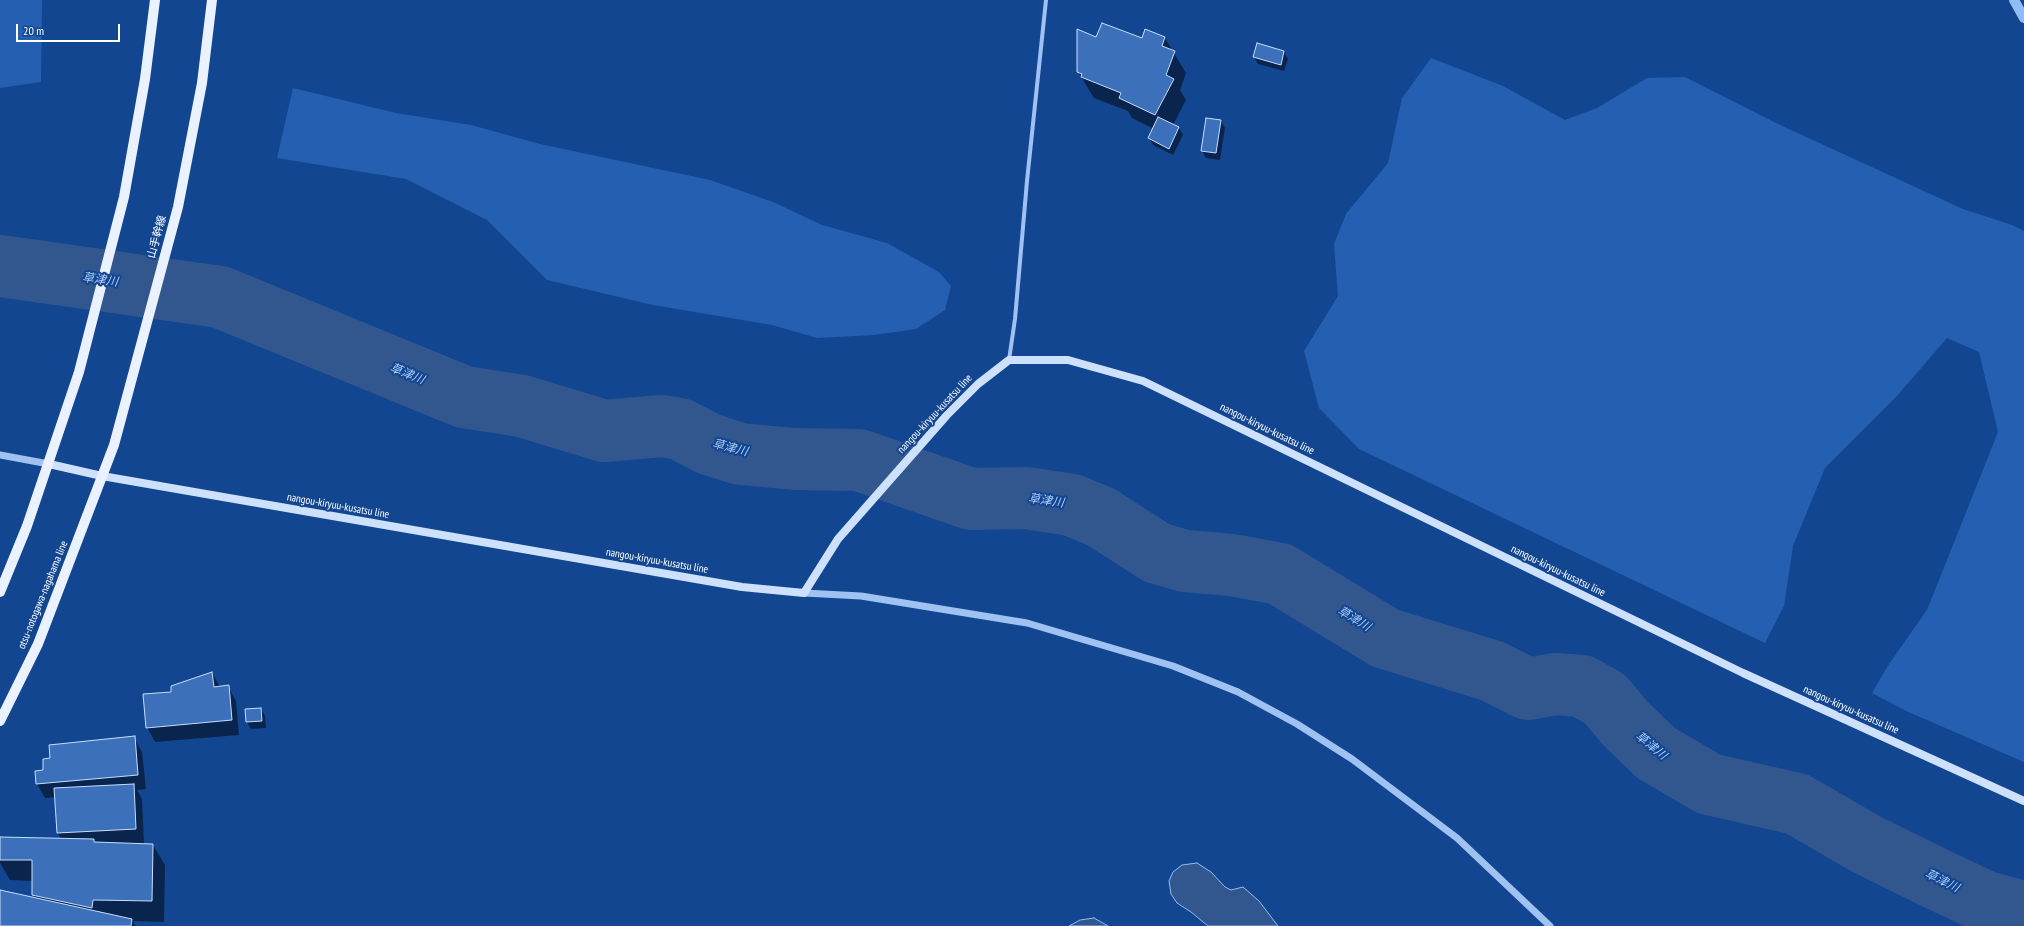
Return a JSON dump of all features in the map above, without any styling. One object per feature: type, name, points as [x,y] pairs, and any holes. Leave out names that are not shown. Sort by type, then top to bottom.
[{"type":"main road","points":[[0,592],[27,526],[79,372],[124,197],[145,79],[155,0]]},
{"type":"main road","name":"山手幹線","points":[[102,476],[114,445],[178,207],[202,83],[212,0]]},
{"type":"main road","name":"nangou-kiryuu-kusatsu line","points":[[49,464],[102,476],[742,587],[804,593],[838,539],[947,415],[978,384],[1009,360],[1068,360],[1143,381],[1743,673],[2024,801]]},
{"type":"main road","name":"otsu-notogawa-nagahama line","points":[[0,721],[38,644],[102,476]]},
{"type":"street","points":[[1009,360],[1015,318],[1027,181],[1046,0]]},
{"type":"street","points":[[0,455],[49,464]]},
{"type":"street","points":[[804,593],[861,596],[1027,623],[1173,666],[1238,692],[1297,724],[1352,759],[1456,838],[1550,926]]},
{"type":"shaded area","points":[[0,0],[42,0],[41,82],[0,88]]},
{"type":"shaded area","points":[[1431,58],[1503,86],[1565,120],[1597,108],[1647,78],[1685,77],[1778,124],[1963,209],[2012,225],[2024,231],[2024,762],[1906,711],[1872,693],[1889,664],[1927,610],[1998,432],[1979,352],[1947,338],[1897,396],[1825,468],[1793,546],[1784,606],[1765,643],[1359,449],[1319,408],[1304,351],[1338,296],[1334,244],[1346,214],[1388,163],[1402,98]]},
{"type":"shaded area","points":[[293,88],[396,113],[471,125],[540,144],[710,180],[773,202],[822,225],[887,243],[939,272],[951,286],[945,310],[916,329],[874,335],[817,338],[772,325],[653,305],[547,280],[487,220],[406,179],[277,158]]},
{"type":"shaded area","points":[[1197,863],[1211,872],[1225,887],[1231,890],[1243,887],[1259,901],[1278,926],[1208,926],[1177,903],[1171,894],[1169,881],[1173,872],[1182,865]]},
{"type":"shaded area","points":[[1094,918],[1108,926],[1069,926],[1080,920]]},
{"type":"building","points":[[1102,23],[1142,38],[1145,29],[1165,37],[1162,46],[1175,51],[1166,75],[1174,79],[1155,115],[1119,98],[1121,93],[1081,77],[1082,74],[1077,72],[1077,29],[1096,37]]},
{"type":"building","points":[[1257,43],[1284,51],[1281,65],[1253,57]]},
{"type":"building","points":[[1158,117],[1179,127],[1169,149],[1148,138]]},
{"type":"building","points":[[1206,118],[1221,120],[1216,153],[1201,151]]},
{"type":"building","points":[[212,672],[214,687],[229,685],[232,720],[146,728],[143,694],[171,692],[171,686]]},
{"type":"building","points":[[261,708],[262,721],[246,722],[245,709]]},
{"type":"building","points":[[135,736],[138,775],[36,784],[35,771],[43,770],[43,759],[50,758],[49,745]]},
{"type":"building","points":[[134,784],[136,829],[57,833],[54,788]]},
{"type":"building","points":[[0,837],[94,839],[94,842],[153,844],[152,901],[93,900],[92,908],[32,895],[32,860],[0,860]]},
{"type":"building","points":[[0,890],[132,919],[131,926],[0,926]]},
{"type":"waterway","points":[[2014,0],[2024,18]]},
{"type":"waterway","name":"草津川","points":[[0,266],[220,297],[464,397],[522,406],[604,431],[662,426],[680,429],[709,444],[740,454],[795,459],[859,460],[971,499],[1026,498],[1072,505],[1101,517],[1157,553],[1185,561],[1232,565],[1280,574],[1385,638],[1492,671],[1528,689],[1555,684],[1582,686],[1605,699],[1625,723],[1656,753],[1709,784],[1797,804],[1866,844],[1939,880],[1986,902],[2024,912]]}]
